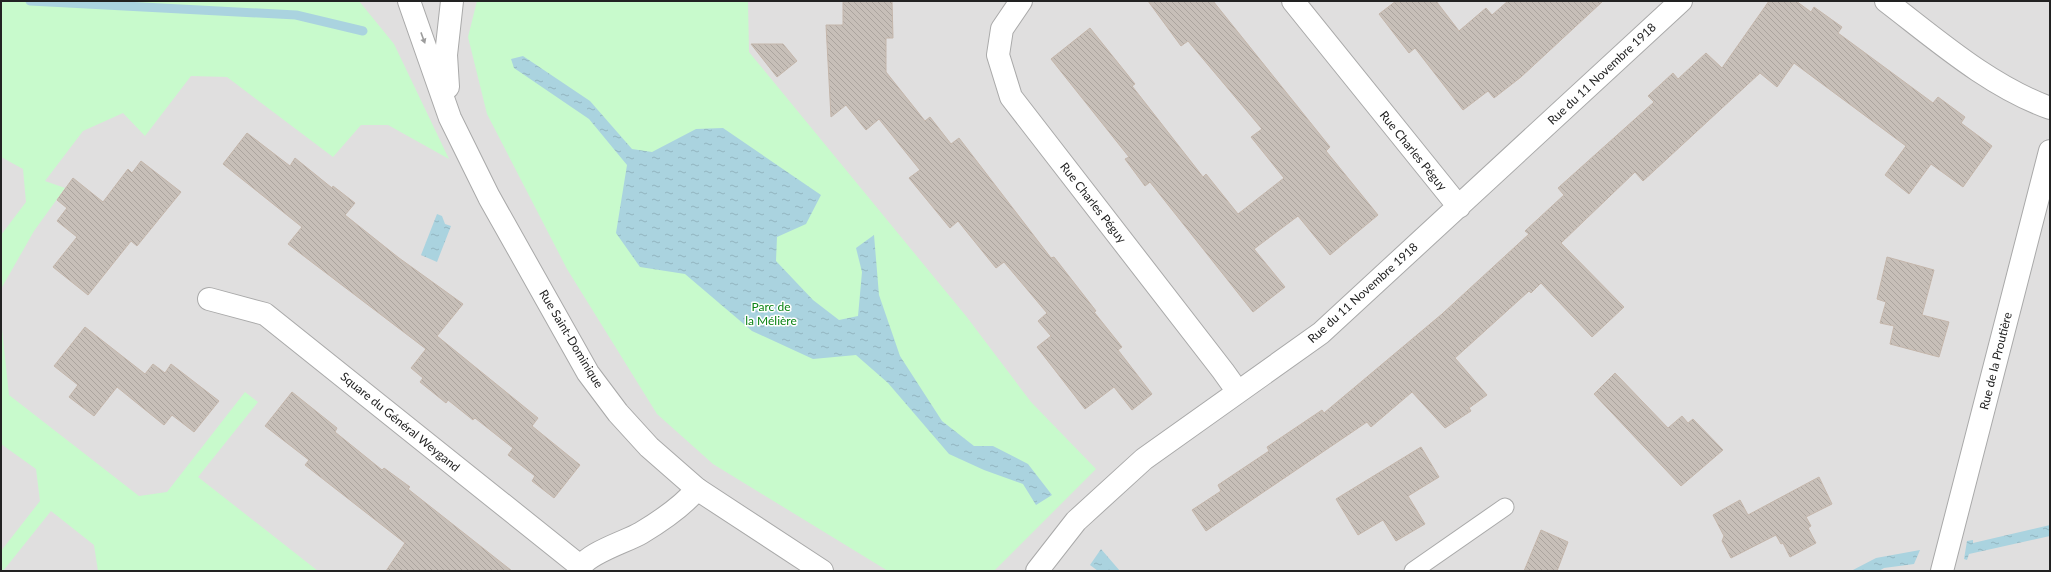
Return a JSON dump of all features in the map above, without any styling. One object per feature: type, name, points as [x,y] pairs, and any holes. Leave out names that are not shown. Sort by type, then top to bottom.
[{"type":"street","name":"Rue Saint-Dominique","points":[[410,1],[450,118],[489,197],[588,372],[618,413],[649,447],[697,489],[822,571]]},
{"type":"street","name":"Rue Saint-Dominique","points":[[450,118],[446,55],[452,1]]},
{"type":"street","name":"Rue Charles Péguy","points":[[1021,1],[1002,29],[998,55],[1011,97],[1223,370],[1238,392]]},
{"type":"street","name":"Rue Charles Péguy","points":[[1292,1],[1458,207]]},
{"type":"street","name":"Rue du 11 Novembre 1918","points":[[1037,571],[1076,522],[1144,459],[1321,333],[1681,1]]},
{"type":"street","points":[[1886,1],[1978,70],[2035,102],[2050,108]]},
{"type":"street","name":"Rue de la Proutière","points":[[1942,571],[2050,152]]},
{"type":"street","name":"Square du Général Weygand","points":[[209,299],[265,314],[579,569]]},
{"type":"street","points":[[579,569],[603,550],[640,534],[688,500],[697,489]]},
{"type":"lane","points":[[1413,571],[1505,507]]},
{"type":"shaded area","points":[[1,1],[2050,1],[2050,571],[1,571]]},
{"type":"green space","points":[[1,1],[359,1],[394,44],[449,159],[388,125],[361,125],[333,157],[227,77],[191,76],[145,136],[123,113],[83,131],[45,181],[65,188],[34,231],[1,289],[1,235],[26,202],[23,169],[1,157]]},
{"type":"green space","name":"Parc de la Mélière","points":[[477,1],[748,1],[749,52],[966,316],[1031,402],[1096,469],[994,571],[888,571],[713,464],[657,414],[567,269],[487,114],[468,37]]},
{"type":"green space","points":[[1,320],[9,395],[139,496],[167,492],[245,392],[258,402],[198,477],[318,571],[98,571],[94,545],[51,511],[3,571],[1,571],[1,551],[40,501],[36,469],[1,444]]},
{"type":"water","points":[[523,56],[590,101],[632,149],[652,152],[696,129],[723,128],[821,195],[806,224],[777,237],[776,261],[813,300],[839,320],[858,316],[862,272],[856,248],[874,235],[879,295],[900,356],[942,421],[974,446],[993,446],[1028,464],[1052,495],[1036,505],[1023,484],[984,470],[949,454],[888,383],[856,355],[813,359],[752,331],[685,274],[640,267],[616,233],[627,165],[589,119],[514,68],[511,59]]},
{"type":"water","points":[[437,214],[442,216],[445,224],[451,226],[437,262],[421,255]]},
{"type":"water","points":[[2050,525],[2050,536],[1969,554],[1967,560],[1964,559],[1967,541],[1973,540],[1973,543]]},
{"type":"water","points":[[1101,549],[1120,571],[1098,571],[1090,565]]},
{"type":"water","points":[[1920,550],[1914,564],[1884,568],[1879,571],[1851,571],[1876,558]]},
{"type":"building","points":[[843,1],[892,1],[893,38],[886,38],[886,72],[925,121],[930,117],[951,144],[959,138],[1051,258],[1054,257],[1096,311],[1094,312],[1122,347],[1118,350],[1152,394],[1132,410],[1114,387],[1085,409],[1037,347],[1051,336],[1038,321],[1047,313],[1004,262],[996,268],[958,221],[950,228],[909,178],[920,170],[879,119],[866,130],[846,105],[831,117],[826,25],[843,25]]},
{"type":"building","points":[[1148,1],[1213,1],[1330,147],[1326,151],[1378,215],[1330,255],[1298,216],[1254,249],[1285,287],[1253,312],[1150,182],[1145,186],[1125,159],[1129,157],[1051,59],[1090,28],[1135,84],[1132,86],[1203,177],[1206,174],[1238,214],[1284,178],[1251,137],[1262,129],[1188,41],[1181,46]]},
{"type":"building","points":[[1396,1],[1436,1],[1459,31],[1486,8],[1492,15],[1508,1],[1603,1],[1521,77],[1494,98],[1488,91],[1463,110],[1415,48],[1409,53],[1379,14]]},
{"type":"building","points":[[1769,1],[1796,1],[1811,12],[1814,7],[1842,27],[1838,33],[1933,103],[1938,97],[1965,117],[1961,123],[1992,146],[1963,187],[1931,164],[1909,194],[1885,175],[1906,146],[1794,63],[1777,87],[1760,73],[1643,181],[1635,172],[1561,243],[1624,307],[1592,337],[1541,283],[1531,293],[1529,291],[1455,358],[1487,395],[1469,408],[1471,411],[1445,428],[1412,392],[1371,427],[1367,422],[1206,531],[1192,510],[1221,491],[1218,485],[1269,451],[1267,447],[1322,410],[1324,413],[1442,314],[1529,234],[1525,231],[1564,195],[1558,188],[1654,102],[1648,96],[1673,73],[1678,79],[1706,53],[1722,68]]},
{"type":"building","points":[[751,44],[783,44],[797,61],[777,77]]},
{"type":"building","points":[[247,133],[290,166],[295,158],[332,188],[333,186],[355,203],[345,215],[399,258],[463,304],[437,336],[538,418],[532,426],[580,465],[554,498],[532,481],[535,476],[508,455],[513,448],[475,418],[473,420],[448,400],[446,403],[420,382],[423,378],[411,368],[426,349],[288,244],[302,227],[223,164]]},
{"type":"building","points":[[141,161],[181,192],[137,246],[131,241],[88,295],[53,267],[77,237],[57,221],[67,208],[57,200],[73,178],[103,202],[128,169],[132,173]]},
{"type":"building","points":[[1887,257],[1934,270],[1922,315],[1949,322],[1939,357],[1890,344],[1894,326],[1880,323],[1886,302],[1877,299]]},
{"type":"building","points":[[85,327],[145,374],[153,364],[165,373],[171,364],[219,401],[194,432],[172,415],[164,425],[117,387],[94,416],[69,397],[78,385],[54,366]]},
{"type":"building","points":[[1615,373],[1668,428],[1682,416],[1688,423],[1693,419],[1723,450],[1681,486],[1594,394]]},
{"type":"building","points":[[292,392],[337,428],[335,432],[382,470],[384,468],[410,487],[408,489],[512,571],[386,571],[405,543],[305,465],[309,460],[265,426]]},
{"type":"building","points":[[1421,447],[1439,477],[1408,496],[1425,524],[1396,541],[1383,520],[1358,535],[1336,499]]},
{"type":"building","points":[[1819,477],[1832,504],[1806,517],[1811,526],[1808,528],[1816,543],[1790,557],[1783,543],[1781,544],[1776,535],[1731,558],[1722,541],[1724,536],[1713,515],[1740,500],[1748,515]]},
{"type":"building","points":[[1541,530],[1568,542],[1557,571],[1524,571]]},
{"type":"waterway","points":[[30,1],[296,15],[363,31]]}]
